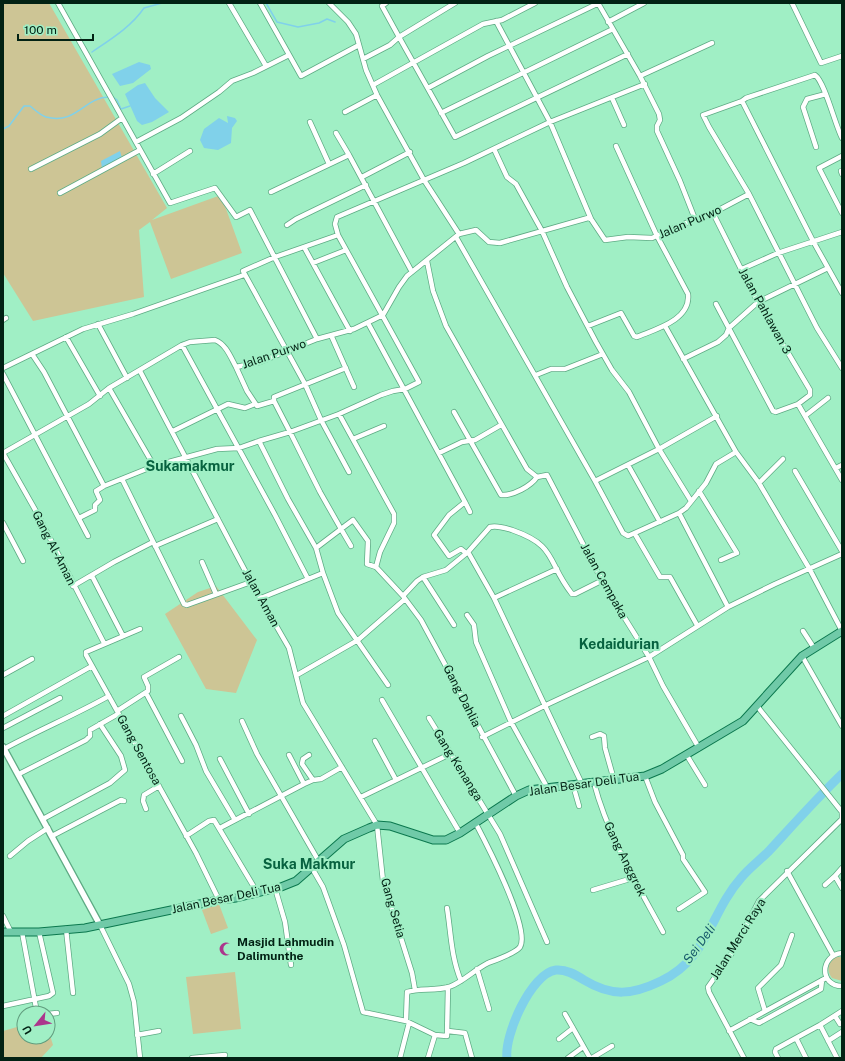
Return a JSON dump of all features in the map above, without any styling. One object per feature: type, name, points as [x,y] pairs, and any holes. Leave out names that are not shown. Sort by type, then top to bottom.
[{"type":"main road","name":"Jalan Besar Deli Tua","points":[[3,932],[66,930],[100,925],[219,900],[236,898],[296,881],[312,868],[318,860],[344,839],[377,825],[399,828],[438,841],[446,840],[460,833],[488,813],[516,796],[529,790],[645,776],[662,769],[743,721],[802,656],[842,631]]},
{"type":"street","points":[[58,3],[70,28],[110,93],[153,174],[171,203],[215,188],[218,190],[236,217],[250,210],[317,339]]},
{"type":"street","points":[[229,3],[266,66]]},
{"type":"street","points":[[260,3],[301,76],[359,45]]},
{"type":"street","points":[[329,3],[352,26],[377,95],[410,152],[424,180],[458,236],[506,326],[536,375],[623,533],[628,536],[635,534],[679,513],[686,508],[710,477],[716,464],[736,452]]},
{"type":"street","points":[[363,59],[390,45],[399,37],[455,3]]},
{"type":"street","points":[[373,85],[483,24],[496,21],[535,3]]},
{"type":"street","points":[[428,88],[509,46],[598,3],[628,54],[660,116],[660,120],[656,126],[659,135],[695,219]]},
{"type":"street","points":[[608,22],[644,3]]},
{"type":"street","points":[[792,3],[821,63],[842,56]]},
{"type":"street","points":[[383,4],[399,37],[456,138],[536,97],[628,54]]},
{"type":"street","points":[[383,315],[399,287],[412,272],[458,236],[476,230],[489,242],[500,243],[588,218],[591,219],[550,122],[496,21]]},
{"type":"street","points":[[441,113],[613,29]]},
{"type":"street","points":[[640,76],[712,43]]},
{"type":"street","points":[[136,142],[181,118],[219,92],[232,81],[266,66],[288,54]]},
{"type":"street","points":[[842,138],[835,123],[826,94],[818,77],[813,75],[746,98],[742,101],[703,115],[749,194],[817,328],[842,368]]},
{"type":"street","points":[[79,518],[95,510],[95,505],[100,500],[96,491],[104,486],[154,466],[217,449],[239,448],[259,442],[339,414],[393,391],[405,390],[419,382],[338,235],[334,224],[337,217],[494,149],[550,122],[644,84]]},
{"type":"street","points":[[816,147],[803,107],[807,99],[826,94]]},
{"type":"street","points":[[345,112],[377,95]]},
{"type":"street","points":[[612,98],[624,125]]},
{"type":"street","points":[[742,101],[813,241],[842,293]]},
{"type":"street","points":[[31,169],[100,134],[122,118]]},
{"type":"street","points":[[310,122],[329,164]]},
{"type":"street","points":[[336,133],[362,177],[412,272]]},
{"type":"street","points":[[588,326],[621,312],[636,337],[665,326],[682,313],[687,306],[689,298],[657,236],[616,146]]},
{"type":"street","points":[[494,149],[507,177],[516,184],[542,231],[567,287],[603,354],[629,392],[659,449],[691,501]]},
{"type":"street","points":[[60,193],[140,150]]},
{"type":"street","points":[[153,174],[190,151]]},
{"type":"street","points":[[362,177],[410,152]]},
{"type":"street","points":[[271,192],[349,155]]},
{"type":"street","points":[[842,156],[820,166],[819,169],[842,214]]},
{"type":"street","points":[[287,225],[296,219],[366,185]]},
{"type":"street","name":"Jalan Purwo","points":[[591,219],[605,240],[628,237],[648,238],[657,236],[695,219],[713,214],[749,194]]},
{"type":"street","name":"Jalan Pahlawan 3","points":[[713,214],[758,302],[811,392],[798,404]]},
{"type":"street","points":[[742,269],[778,253],[842,232]]},
{"type":"street","points":[[3,368],[66,337],[98,324],[133,314],[244,273],[275,257],[338,235]]},
{"type":"street","points":[[304,247],[350,330]]},
{"type":"street","points":[[313,263],[346,250]]},
{"type":"street","points":[[427,261],[433,291],[446,326],[527,469],[537,477],[521,490],[501,495],[454,412]]},
{"type":"street","points":[[684,359],[718,342],[726,335],[729,328],[758,302],[828,268]]},
{"type":"street","points":[[244,273],[288,351],[321,420],[349,472]]},
{"type":"street","points":[[716,304],[772,411],[776,412],[798,404],[842,480]]},
{"type":"street","name":"Jalan Purwo","points":[[4,451],[68,417],[100,396],[109,388],[182,345],[190,342],[220,341],[236,367],[260,362],[317,339],[350,330],[383,315]]},
{"type":"street","points":[[368,323],[470,512]]},
{"type":"street","points":[[98,324],[127,378]]},
{"type":"street","points":[[665,326],[736,452],[759,483],[809,568],[842,631]]},
{"type":"street","points":[[331,335],[354,387]]},
{"type":"street","points":[[66,337],[100,396]]},
{"type":"street","points":[[182,345],[216,409],[239,448],[308,579]]},
{"type":"street","points":[[32,354],[68,417],[104,486]]},
{"type":"street","points":[[536,375],[551,369],[565,369],[603,354]]},
{"type":"street","points":[[236,367],[255,404]]},
{"type":"street","points":[[346,368],[274,397],[274,401],[320,492],[351,546]]},
{"type":"street","name":"Jalan Aman","points":[[140,370],[251,582],[289,648],[303,703],[377,825]]},
{"type":"street","points":[[3,374],[88,536]]},
{"type":"street","points":[[109,388],[154,466]]},
{"type":"street","points":[[805,416],[828,398]]},
{"type":"street","points":[[173,431],[228,404],[245,408],[255,404],[260,405],[274,401]]},
{"type":"street","points":[[339,414],[394,514],[394,522],[380,552],[376,567]]},
{"type":"street","points":[[595,481],[659,449],[717,416]]},
{"type":"street","points":[[439,454],[462,442],[475,440],[501,425]]},
{"type":"street","points":[[353,439],[384,426]]},
{"type":"street","points":[[259,442],[316,548],[323,573],[338,613],[346,627],[358,640],[388,685]]},
{"type":"street","name":"Gang Al-Aman","points":[[4,451],[104,643]]},
{"type":"street","points":[[759,483],[784,459]]},
{"type":"street","points":[[628,465],[660,522]]},
{"type":"street","points":[[836,468],[842,466]]},
{"type":"street","points":[[482,737],[649,657],[697,625],[728,607],[842,553],[795,472]]},
{"type":"street","name":"Jalan Cempaka","points":[[537,477],[547,475],[603,580],[649,657],[663,686],[699,748]]},
{"type":"street","points":[[122,479],[184,604],[188,605],[251,582]]},
{"type":"street","points":[[699,490],[737,553],[721,560]]},
{"type":"street","points":[[465,502],[449,515],[434,535],[450,556],[461,549],[467,553],[494,598],[582,784]]},
{"type":"street","points":[[679,513],[728,607]]},
{"type":"street","points":[[73,586],[114,562],[154,544],[218,519]]},
{"type":"street","name":"Gang Dahlia","points":[[341,529],[352,520],[355,520],[368,541],[367,563],[376,567],[404,597],[432,637],[482,737],[516,796]]},
{"type":"street","points":[[3,523],[24,561]]},
{"type":"street","points":[[297,675],[358,640],[423,577],[446,570],[467,553],[490,527],[502,527],[537,541],[546,549],[573,594],[603,580]]},
{"type":"street","points":[[316,548],[341,529]]},
{"type":"street","points":[[635,534],[660,577],[670,577],[697,625]]},
{"type":"street","points":[[202,562],[216,594]]},
{"type":"street","points":[[494,598],[558,569]]},
{"type":"street","points":[[261,598],[323,573]]},
{"type":"street","points":[[92,576],[123,636]]},
{"type":"street","points":[[423,577],[454,625]]},
{"type":"street","points":[[467,615],[474,625],[476,642],[511,722],[547,787]]},
{"type":"street","name":"Gang Sentosa","points":[[140,630],[104,643],[86,652],[92,666],[159,786],[219,900]]},
{"type":"street","points":[[803,631],[814,648]]},
{"type":"street","points":[[802,656],[842,726]]},
{"type":"street","points":[[19,774],[86,740],[90,736],[90,730],[146,692],[148,686],[143,678],[179,657]]},
{"type":"street","points":[[3,676],[32,658]]},
{"type":"street","points":[[3,716],[92,666]]},
{"type":"street","points":[[146,692],[182,761]]},
{"type":"street","points":[[109,696],[79,713],[4,748],[44,819],[100,925],[129,984],[134,1002],[140,1058]]},
{"type":"street","points":[[3,728],[60,698]]},
{"type":"street","points":[[382,700],[421,769],[460,833]]},
{"type":"street","points":[[757,706],[842,812],[842,819]]},
{"type":"street","points":[[181,716],[196,745],[206,771],[235,820]]},
{"type":"street","name":"Gang Kenanga","points":[[429,718],[488,813],[508,851],[547,942]]},
{"type":"street","points":[[242,721],[257,754],[318,860]]},
{"type":"street","points":[[44,819],[110,783],[125,770],[121,756],[100,724]]},
{"type":"street","points":[[592,737],[600,734],[604,736],[605,748],[614,780]]},
{"type":"street","points":[[375,741],[396,780]]},
{"type":"street","points":[[360,796],[421,769],[450,754]]},
{"type":"street","points":[[686,754],[705,785]]},
{"type":"street","points":[[289,755],[304,784]]},
{"type":"street","points":[[309,755],[303,759],[302,764],[313,780]]},
{"type":"street","points":[[220,759],[249,814]]},
{"type":"street","points":[[220,828],[304,784],[313,780],[321,779],[342,767]]},
{"type":"street","points":[[645,776],[650,793],[684,854],[683,859],[705,892],[680,909]]},
{"type":"street","name":"Gang Anggrek","points":[[594,782],[609,826],[633,878],[663,932]]},
{"type":"street","points":[[573,785],[579,806]]},
{"type":"street","points":[[146,809],[143,800],[144,795],[159,786]]},
{"type":"street","points":[[52,836],[121,800],[124,801]]},
{"type":"street","points":[[186,836],[212,819],[220,828],[257,892]]},
{"type":"street","name":"Jalan Merci Raya","points":[[744,1058],[709,992],[708,987],[732,953],[754,909],[787,872],[825,838],[842,819]]},
{"type":"street","points":[[400,1058],[407,1022],[405,994],[407,992],[448,987],[461,981],[477,969],[515,952],[520,947],[522,940],[505,884],[475,822]]},
{"type":"street","name":"Gang Setia","points":[[377,825],[383,881],[412,973],[415,990]]},
{"type":"street","points":[[10,856],[28,841],[48,828]]},
{"type":"street","points":[[312,868],[323,887],[344,945],[362,1011],[365,1013],[407,1022],[435,1035],[465,1033],[472,1058]]},
{"type":"street","points":[[825,885],[842,868]]},
{"type":"street","points":[[787,872],[833,955]]},
{"type":"street","points":[[835,876],[842,888]]},
{"type":"street","points":[[593,890],[633,878]]},
{"type":"street","points":[[275,888],[285,922],[291,965]]},
{"type":"street","points":[[447,908],[450,941],[456,970],[461,981]]},
{"type":"street","points":[[3,916],[11,932]]},
{"type":"street","points":[[66,930],[73,993]]},
{"type":"street","points":[[22,932],[36,1005]]},
{"type":"street","points":[[3,1006],[51,995],[53,992],[39,932]]},
{"type":"street","points":[[765,1011],[758,988],[782,965],[792,935]]},
{"type":"street","points":[[750,1019],[759,1023],[821,989],[825,968],[829,958],[833,955],[842,953]]},
{"type":"street","points":[[477,969],[489,1009]]},
{"type":"street","points":[[729,1031],[824,979]]},
{"type":"street","points":[[824,979],[834,985],[842,986]]},
{"type":"street","points":[[447,1033],[448,987]]},
{"type":"street","points":[[778,1058],[775,1050],[842,1011]]},
{"type":"street","points":[[566,1014],[583,1047],[591,1058],[612,1046]]},
{"type":"street","points":[[835,1016],[841,1025]]},
{"type":"street","points":[[820,1025],[838,1058]]},
{"type":"street","points":[[559,1039],[574,1028]]},
{"type":"street","points":[[137,1035],[159,1031]]},
{"type":"street","points":[[828,1041],[842,1032]]},
{"type":"street","points":[[428,1058],[435,1035]]},
{"type":"street","points":[[796,1038],[806,1058]]},
{"type":"street","points":[[568,1058],[583,1047]]},
{"type":"street","points":[[192,1058],[225,1055]]},
{"type":"shaded area","points":[[3,3],[49,3],[167,208],[152,220],[221,195],[242,253],[171,279],[150,222],[139,230],[144,297],[33,321],[3,273]]},
{"type":"shaded area","points":[[216,586],[257,640],[236,693],[206,689],[165,614],[198,592]]},
{"type":"shaded area","points":[[219,904],[228,928],[211,934],[202,910]]},
{"type":"shaded area","points":[[836,957],[842,957],[842,981],[832,978],[829,972],[831,961]]},
{"type":"shaded area","points":[[235,972],[241,1029],[193,1034],[186,977]]},
{"type":"shaded area","points":[[16,1027],[16,1045],[53,1045],[41,1058],[4,1058],[3,1031]]},
{"type":"water","points":[[139,62],[150,65],[151,69],[133,83],[120,86],[112,74]]},
{"type":"water","points":[[145,83],[155,98],[169,112],[152,122],[142,125],[137,121],[125,94],[138,85]]},
{"type":"water","points":[[227,116],[235,118],[237,121],[232,128],[231,143],[218,150],[204,148],[200,140],[204,129],[219,118],[228,123]]},
{"type":"water","points":[[120,151],[122,158],[102,169],[101,161]]},
{"type":"waterway","points":[[92,52],[127,27],[144,8],[162,3]]},
{"type":"waterway","points":[[266,3],[277,22],[298,27],[319,23],[327,19],[335,22]]},
{"type":"waterway","points":[[3,129],[9,126],[24,106],[30,106],[46,117],[57,118],[73,114],[100,98],[109,97]]},
{"type":"waterway","points":[[113,97],[117,100],[121,109],[130,106]]},
{"type":"waterway","name":"Sei Deli","points":[[507,1058],[507,1048],[510,1035],[521,1007],[537,982],[547,974],[556,970],[563,970],[604,989],[622,992],[651,986],[677,972],[689,961],[699,948],[722,906],[741,878],[769,851],[842,774]]},
{"type":"place","name":"Masjid Lahmudin Dalimunthe","points":[[226,949]]},
{"type":"district","name":"Sukamakmur","points":[[190,466]]},
{"type":"district","name":"Kedaidurian","points":[[619,644]]},
{"type":"district","name":"Suka Makmur","points":[[309,864]]}]
